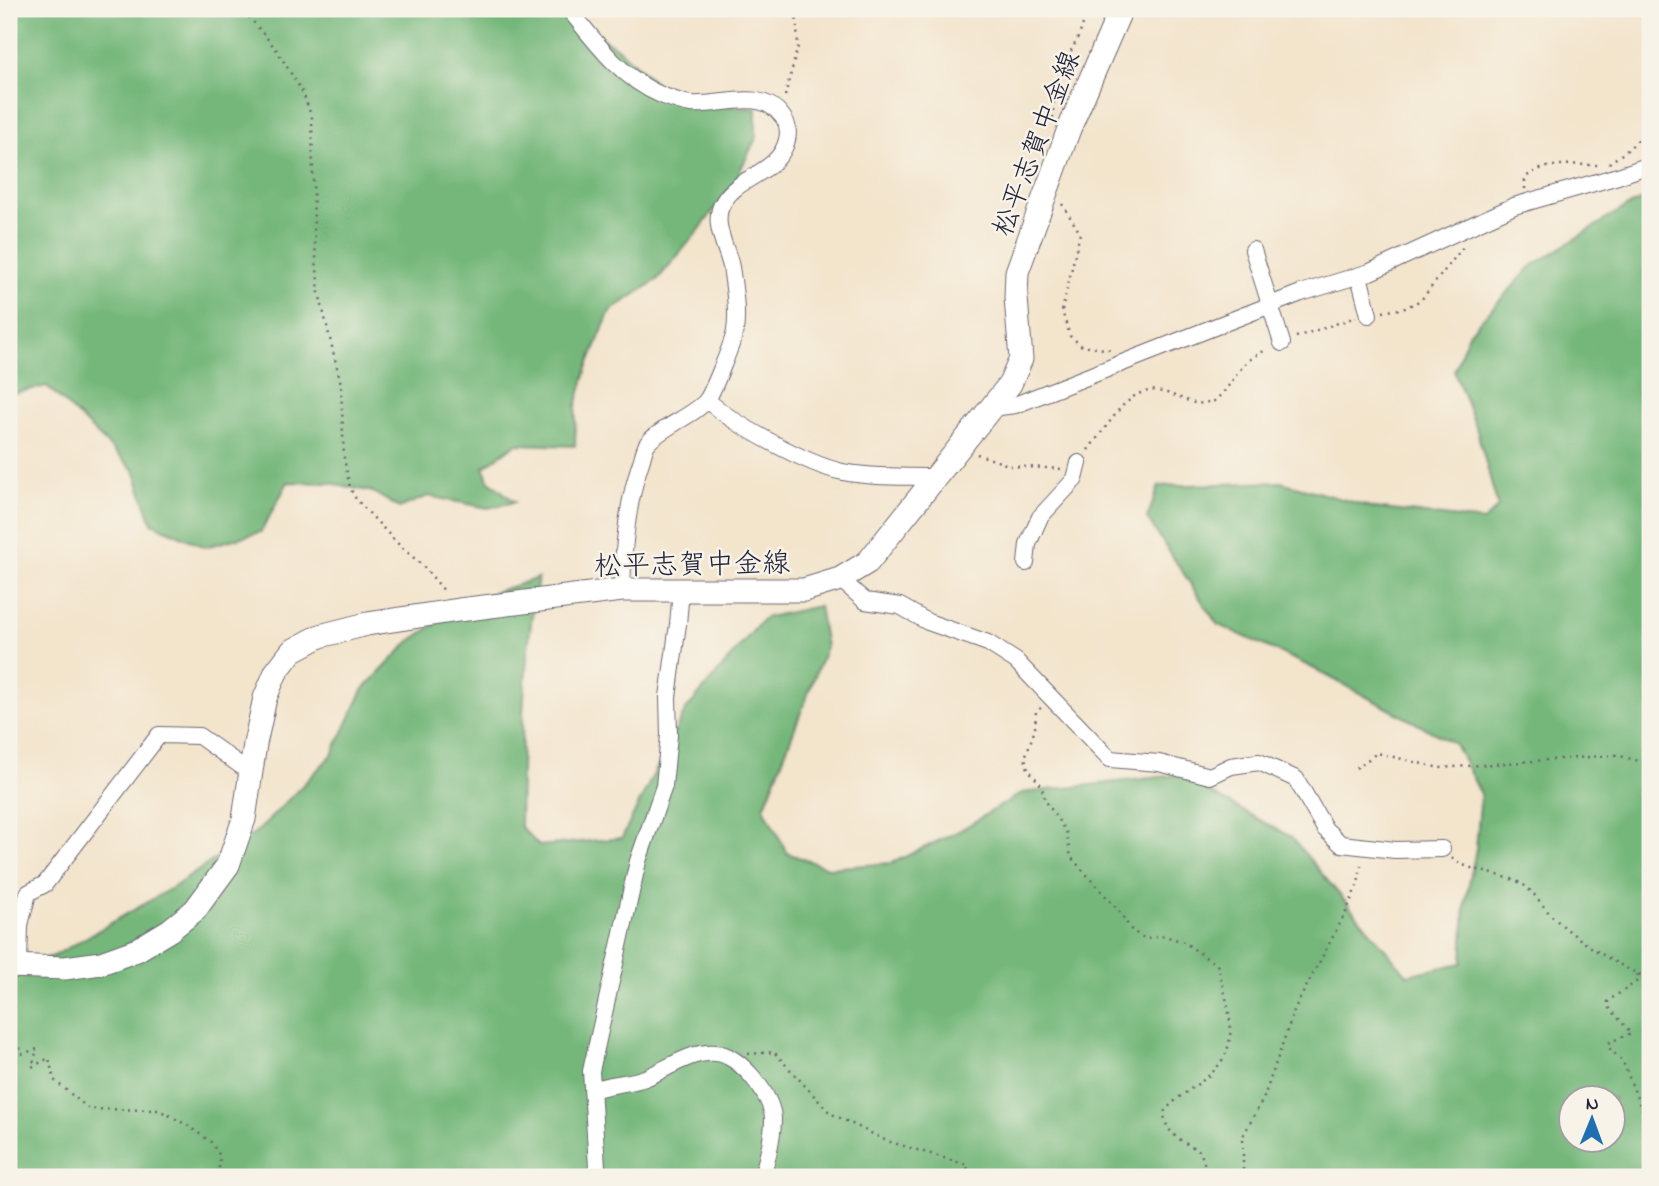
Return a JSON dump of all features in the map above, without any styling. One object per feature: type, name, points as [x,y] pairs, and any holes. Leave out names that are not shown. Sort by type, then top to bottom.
[{"type":"main road","name":"松平志賀中金線","points":[[14,966],[65,968],[101,963],[136,950],[170,930],[195,910],[228,865],[244,819],[265,698],[276,672],[292,651],[320,636],[459,610],[622,590],[804,590],[840,579],[868,562],[1010,384],[1021,359],[1016,298],[1017,272],[1069,129],[1121,9]]},
{"type":"street","points":[[569,9],[605,56],[636,82],[663,96],[691,104],[747,99],[764,104],[780,113],[787,125],[788,134],[784,151],[769,167],[735,189],[721,204],[719,225],[731,266],[735,332],[707,400],[647,444],[635,480],[623,552],[622,590]]},
{"type":"street","points":[[992,408],[1015,405],[1269,306],[1359,276],[1484,218],[1650,164]]},
{"type":"street","points":[[1253,250],[1282,343]]},
{"type":"street","points":[[1359,276],[1368,314]]},
{"type":"street","points":[[707,400],[738,423],[817,464],[843,472],[935,477]]},
{"type":"street","points":[[1026,563],[1028,544],[1040,517],[1075,479],[1079,463]]},
{"type":"street","points":[[840,579],[865,601],[900,606],[928,622],[988,643],[1016,661],[1110,759],[1159,763],[1210,776],[1231,766],[1259,762],[1296,779],[1325,829],[1341,844],[1395,850],[1442,849]]},
{"type":"street","points":[[595,1177],[597,1167],[592,1072],[638,861],[664,786],[669,735],[668,697],[681,590]]},
{"type":"street","points":[[14,966],[28,893],[45,884],[159,735],[199,736],[251,773]]},
{"type":"street","points":[[593,1090],[610,1084],[642,1080],[688,1057],[718,1053],[736,1062],[761,1086],[773,1117],[762,1177]]},
{"type":"path","points":[[237,9],[250,18],[276,49],[303,93],[312,118],[314,233],[319,293],[341,384],[344,458],[350,488],[356,499],[422,566],[459,610]]},
{"type":"path","points":[[780,113],[798,46],[796,9]]},
{"type":"path","points":[[1053,122],[1053,96],[1060,72],[1084,25],[1085,9]]},
{"type":"path","points":[[1525,203],[1525,178],[1533,171],[1545,167],[1607,166],[1650,129]]},
{"type":"path","points":[[1049,184],[1080,233],[1062,311],[1070,336],[1083,346],[1113,350],[1125,362]]},
{"type":"path","points":[[962,444],[978,455],[1011,466],[1046,470],[1071,469],[1079,463],[1121,407],[1138,394],[1153,390],[1197,404],[1214,401],[1245,362],[1258,353],[1347,318],[1405,308],[1421,300],[1484,218]]},
{"type":"path","points":[[1053,701],[1036,711],[1035,729],[1025,758],[1028,769],[1041,785],[1045,800],[1066,832],[1071,857],[1119,911],[1132,931],[1146,939],[1165,936],[1184,942],[1218,966],[1231,1024],[1231,1041],[1218,1067],[1175,1098],[1164,1112],[1164,1124],[1177,1138],[1200,1151],[1209,1177]]},
{"type":"path","points":[[1356,768],[1377,753],[1440,768],[1616,755],[1650,764]]},
{"type":"path","points":[[1242,1177],[1243,1136],[1264,1097],[1295,1008],[1354,893],[1363,861],[1362,847]]},
{"type":"path","points":[[1442,849],[1459,864],[1521,884],[1537,897],[1554,918],[1621,967],[1650,979]]},
{"type":"path","points":[[1638,974],[1636,982],[1608,1001],[1608,1006],[1631,1033],[1610,1042],[1609,1048],[1623,1062],[1650,1131]]},
{"type":"path","points":[[9,1039],[20,1048],[21,1054],[37,1049],[32,1067],[49,1058],[54,1080],[89,1109],[159,1110],[187,1125],[211,1142],[220,1156],[218,1177]]},
{"type":"path","points":[[736,1062],[749,1053],[774,1052],[830,1113],[887,1141],[968,1165],[967,1177]]},
{"type":"green space","points":[[9,9],[558,9],[620,50],[658,85],[705,103],[756,109],[756,138],[735,181],[700,229],[657,280],[610,311],[587,368],[576,406],[575,446],[516,444],[484,467],[488,480],[515,502],[488,508],[428,496],[399,508],[373,492],[331,483],[288,482],[261,532],[205,547],[152,523],[134,470],[47,386],[9,394]]},
{"type":"green space","points":[[1650,197],[1650,1177],[9,1177],[9,969],[54,956],[175,886],[260,829],[332,755],[363,690],[409,642],[471,600],[538,578],[526,670],[520,826],[539,846],[622,838],[685,711],[764,618],[819,606],[826,647],[764,808],[787,853],[828,868],[892,863],[957,832],[1022,793],[1177,775],[1291,837],[1407,975],[1462,963],[1465,904],[1476,849],[1481,794],[1455,744],[1309,666],[1217,624],[1147,518],[1159,486],[1281,482],[1374,508],[1484,521],[1498,507],[1476,427],[1454,371],[1469,333],[1532,266],[1626,207]]}]
